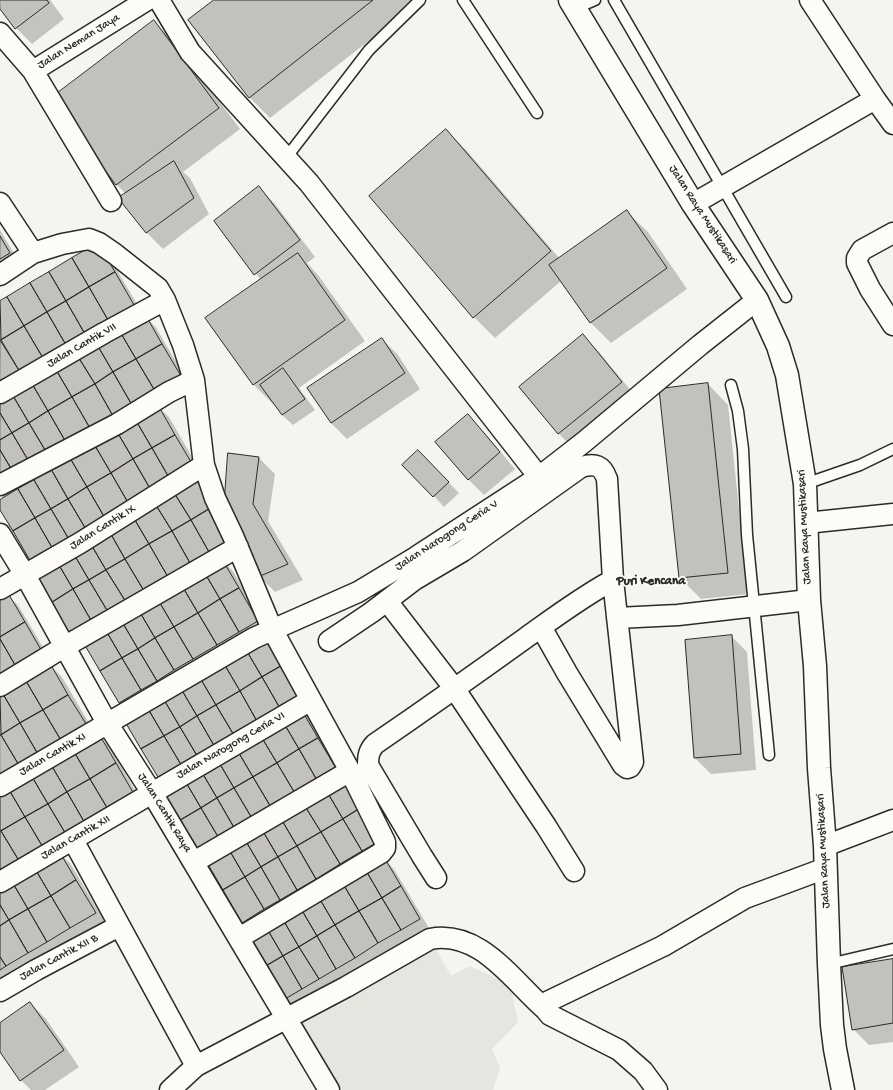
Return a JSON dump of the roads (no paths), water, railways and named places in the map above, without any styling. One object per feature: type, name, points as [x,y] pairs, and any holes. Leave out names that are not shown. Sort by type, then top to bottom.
[{"type":"main road","name":"Jalan Raya Mustikasari","points":[[572,5],[693,204],[758,300],[778,346],[787,375],[805,484],[809,600],[815,666],[819,768],[825,846],[829,964],[834,1037],[843,1090]]},
{"type":"street","name":"Jalan Neman Jaya","points":[[0,33],[33,71],[147,0]]},
{"type":"street","points":[[159,0],[190,52],[309,183],[538,477]]},
{"type":"street","points":[[810,0],[893,124]]},
{"type":"street","points":[[33,71],[111,201]]},
{"type":"street","points":[[693,204],[875,99]]},
{"type":"street","points":[[0,202],[33,253]]},
{"type":"street","points":[[893,233],[862,250],[859,253],[857,263],[867,283],[893,325]]},
{"type":"street","points":[[0,275],[33,253],[68,242],[89,239],[116,254],[158,288],[165,300],[183,345],[194,380],[204,465],[215,498],[272,629],[350,771],[385,842],[383,851],[239,938]]},
{"type":"street","name":"Jalan Cantik VII","points":[[0,393],[104,333],[165,300]]},
{"type":"street","name":"Jalan Narogong Ceria V","points":[[107,723],[254,638],[358,592],[416,557],[538,477],[584,442],[700,345],[758,300]]},
{"type":"street","points":[[0,485],[117,424],[169,392],[194,380]]},
{"type":"street","name":"Jalan Cantik IX","points":[[0,590],[80,543],[204,465]]},
{"type":"street","points":[[329,641],[387,601],[414,580],[463,551],[581,467],[593,465],[601,468],[607,479],[613,580],[633,762],[631,766],[627,768],[623,765],[541,627]]},
{"type":"street","points":[[806,523],[893,514]]},
{"type":"street","name":"Jalan Cantik Raya","points":[[0,534],[25,575],[107,723],[194,862],[330,1090]]},
{"type":"street","points":[[0,686],[64,647],[238,548]]},
{"type":"street","points":[[436,878],[368,765],[369,754],[375,744],[596,589],[613,580]]},
{"type":"street","points":[[617,618],[678,615],[809,600]]},
{"type":"street","points":[[387,601],[454,688],[546,826],[574,871]]},
{"type":"street","name":"Jalan Narogong Ceria VI","points":[[152,793],[310,700]]},
{"type":"street","name":"Jalan Cantik XI","points":[[0,786],[107,723]]},
{"type":"street","points":[[194,862],[350,771]]},
{"type":"street","name":"Jalan Cantik XII","points":[[0,882],[152,793]]},
{"type":"street","points":[[825,846],[893,820]]},
{"type":"street","points":[[73,840],[196,1066]]},
{"type":"street","points":[[545,1009],[548,1002],[663,946],[745,898],[826,868]]},
{"type":"street","name":"Jalan Cantik XII B","points":[[0,992],[36,970],[119,926]]},
{"type":"street","points":[[170,1090],[196,1066],[346,987],[430,939],[437,938],[459,940],[470,943],[482,950],[502,967],[550,1015],[619,1050],[643,1071],[657,1090]]},
{"type":"lane","points":[[286,158],[369,50],[420,0]]},
{"type":"lane","points":[[463,0],[537,113]]},
{"type":"lane","points":[[572,5],[595,0]]},
{"type":"lane","points":[[614,0],[786,297]]},
{"type":"lane","points":[[731,385],[738,411],[743,449],[746,535],[769,756]]},
{"type":"lane","points":[[805,484],[860,465],[893,449]]},
{"type":"lane","points":[[829,964],[893,949]]},
{"type":"district","name":"Puri Kencana","points":[[651,582]]}]
